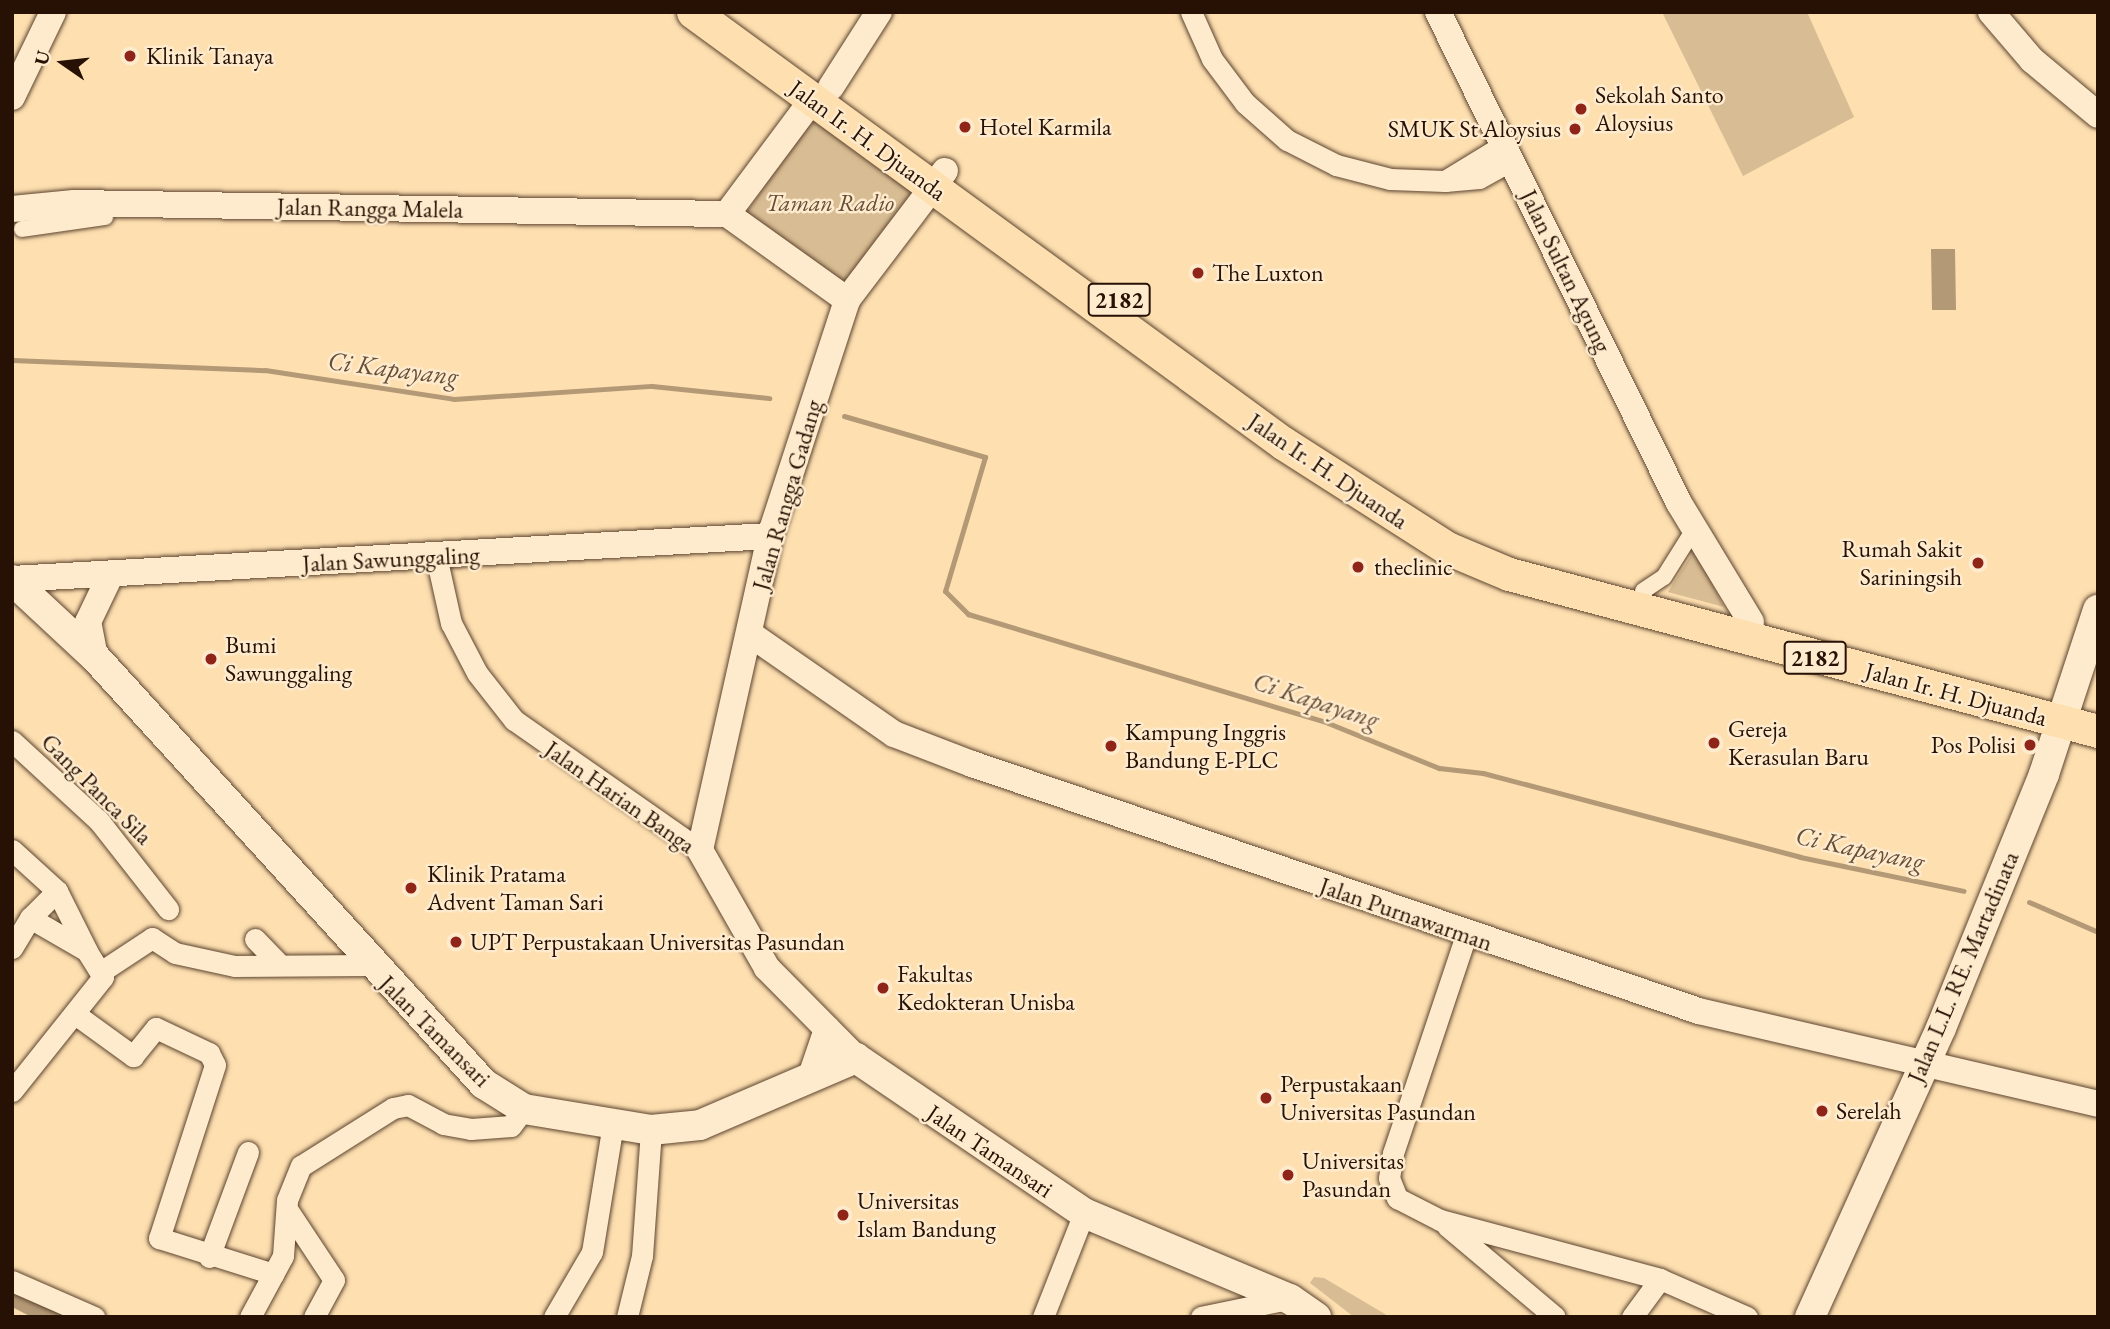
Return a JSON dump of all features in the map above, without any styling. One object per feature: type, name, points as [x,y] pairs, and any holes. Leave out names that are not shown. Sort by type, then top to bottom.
[{"type":"main road","name":"Jalan Ir. H. Djuanda","points":[[693,12],[822,93],[1288,435],[1450,540],[1509,574],[2077,713]]},
{"type":"main road","name":"Jalan Ir. H. Djuanda","points":[[729,12],[822,93]]},
{"type":"main road","name":"Jalan Ir. H. Djuanda","points":[[1450,540],[1643,591],[2077,713]]},
{"type":"main road","name":"Jalan Tamansari","points":[[12,579],[95,657],[369,965],[484,1084],[524,1109],[651,1130],[700,1125],[856,1058],[1084,1213],[1290,1299],[1316,1317]]},
{"type":"main road","name":"Jalan L.L. RE. Martadinata","points":[[1810,1317],[1924,1065],[2077,713],[2098,610]]},
{"type":"main road","points":[[2077,713],[2098,731]]},
{"type":"street","points":[[12,97],[52,12]]},
{"type":"street","points":[[847,300],[727,214],[822,93],[879,12]]},
{"type":"street","points":[[1191,12],[1212,59],[1245,103],[1287,139],[1336,165],[1390,179],[1446,181],[1508,152]]},
{"type":"street","name":"Jalan Sultan Agung","points":[[1438,12],[1693,531],[1751,622]]},
{"type":"street","points":[[1991,12],[2032,60],[2098,115]]},
{"type":"street","name":"Jalan Rangga Gadang","points":[[700,850],[770,537],[847,300],[938,179]]},
{"type":"street","name":"Jalan Rangga Malela","points":[[17,219],[74,203],[727,214]]},
{"type":"street","points":[[17,219],[105,217]]},
{"type":"street","points":[[1643,591],[1664,577],[1693,531]]},
{"type":"street","name":"Jalan Sawunggaling","points":[[12,579],[770,537]]},
{"type":"street","name":"Jalan Harian Banga","points":[[436,556],[451,623],[477,673],[514,720],[700,850],[767,968],[856,1058]]},
{"type":"street","points":[[95,657],[88,622],[111,574]]},
{"type":"street","name":"Jalan Purnawarman","points":[[750,635],[894,734],[1466,934],[1738,1023],[2098,1104]]},
{"type":"street","name":"Gang Panca Sila","points":[[12,741],[99,821],[168,909]]},
{"type":"street","points":[[12,850],[57,891],[101,979]]},
{"type":"street","points":[[12,948],[30,918],[57,891]]},
{"type":"street","points":[[30,918],[87,951]]},
{"type":"street","points":[[1466,934],[1389,1178],[1397,1198],[1440,1220],[1660,1279],[1747,1317]]},
{"type":"street","points":[[12,1091],[101,979],[152,938],[175,953],[234,966],[277,962],[369,965]]},
{"type":"street","points":[[255,939],[277,962]]},
{"type":"street","points":[[75,1014],[134,1056],[156,1028],[209,1053],[215,1065],[159,1238],[209,1257],[273,1274]]},
{"type":"street","points":[[810,1079],[827,1029]]},
{"type":"street","points":[[250,1317],[283,1256],[287,1209],[301,1166],[393,1108],[408,1105],[443,1124],[471,1129],[511,1126],[524,1109]]},
{"type":"street","points":[[554,1317],[592,1252],[612,1124]]},
{"type":"street","points":[[627,1317],[642,1256],[651,1130]]},
{"type":"street","points":[[209,1257],[248,1152]]},
{"type":"street","points":[[287,1209],[334,1280],[314,1317]]},
{"type":"street","points":[[1043,1317],[1084,1213]]},
{"type":"street","points":[[1440,1220],[1555,1317]]},
{"type":"street","points":[[1632,1317],[1660,1279]]},
{"type":"street","points":[[12,1281],[94,1317]]},
{"type":"street","points":[[1201,1317],[1290,1299]]},
{"type":"green space","points":[[1662,12],[1807,12],[1854,117],[1743,176]]},
{"type":"green space","name":"Taman Radio","points":[[813,118],[916,192],[847,288],[745,214]]},
{"type":"green space","points":[[1695,549],[1724,607],[1668,592]]},
{"type":"green space","points":[[1314,1277],[1324,1278],[1390,1317],[1354,1317],[1310,1283]]},
{"type":"shaded area","points":[[1931,249],[1955,249],[1956,310],[1932,310]]},
{"type":"waterway","name":"Ci Kapayang","points":[[12,360],[265,370],[454,399],[652,386],[769,398]]},
{"type":"waterway","name":"Ci Kapayang","points":[[844,416],[985,457],[945,591],[968,614],[1328,723],[1439,768],[1483,773],[1800,857],[1964,891]]},
{"type":"waterway","name":"Ci Kapayang","points":[[2029,902],[2098,932]]},
{"type":"waterway","points":[[12,1296],[53,1317]]},
{"type":"place","name":"Klinik Tanaya","points":[[130,56]]},
{"type":"place","name":"Sekolah Santo Aloysius","points":[[1581,109]]},
{"type":"place","name":"Hotel Karmila","points":[[965,127]]},
{"type":"place","name":"SMUK St Aloysius","points":[[1575,129]]},
{"type":"place","name":"The Luxton","points":[[1198,273]]},
{"type":"place","name":"Rumah Sakit Sariningsih","points":[[1978,563]]},
{"type":"place","name":"theclinic","points":[[1358,567]]},
{"type":"place","name":"Bumi Sawunggaling","points":[[211,659]]},
{"type":"place","name":"Gereja Kerasulan Baru","points":[[1714,743]]},
{"type":"place","name":"Pos Polisi","points":[[2030,745]]},
{"type":"place","name":"Kampung Inggris Bandung E-PLC","points":[[1111,746]]},
{"type":"place","name":"Klinik Pratama Advent Taman Sari","points":[[411,888]]},
{"type":"place","name":"UPT Perpustakaan Universitas Pasundan","points":[[456,942]]},
{"type":"place","name":"Fakultas Kedokteran Unisba","points":[[883,988]]},
{"type":"place","name":"Perpustakaan Universitas Pasundan","points":[[1266,1098]]},
{"type":"place","name":"Serelah","points":[[1822,1111]]},
{"type":"place","name":"Universitas Pasundan","points":[[1288,1175]]},
{"type":"place","name":"Universitas Islam Bandung","points":[[843,1215]]}]
